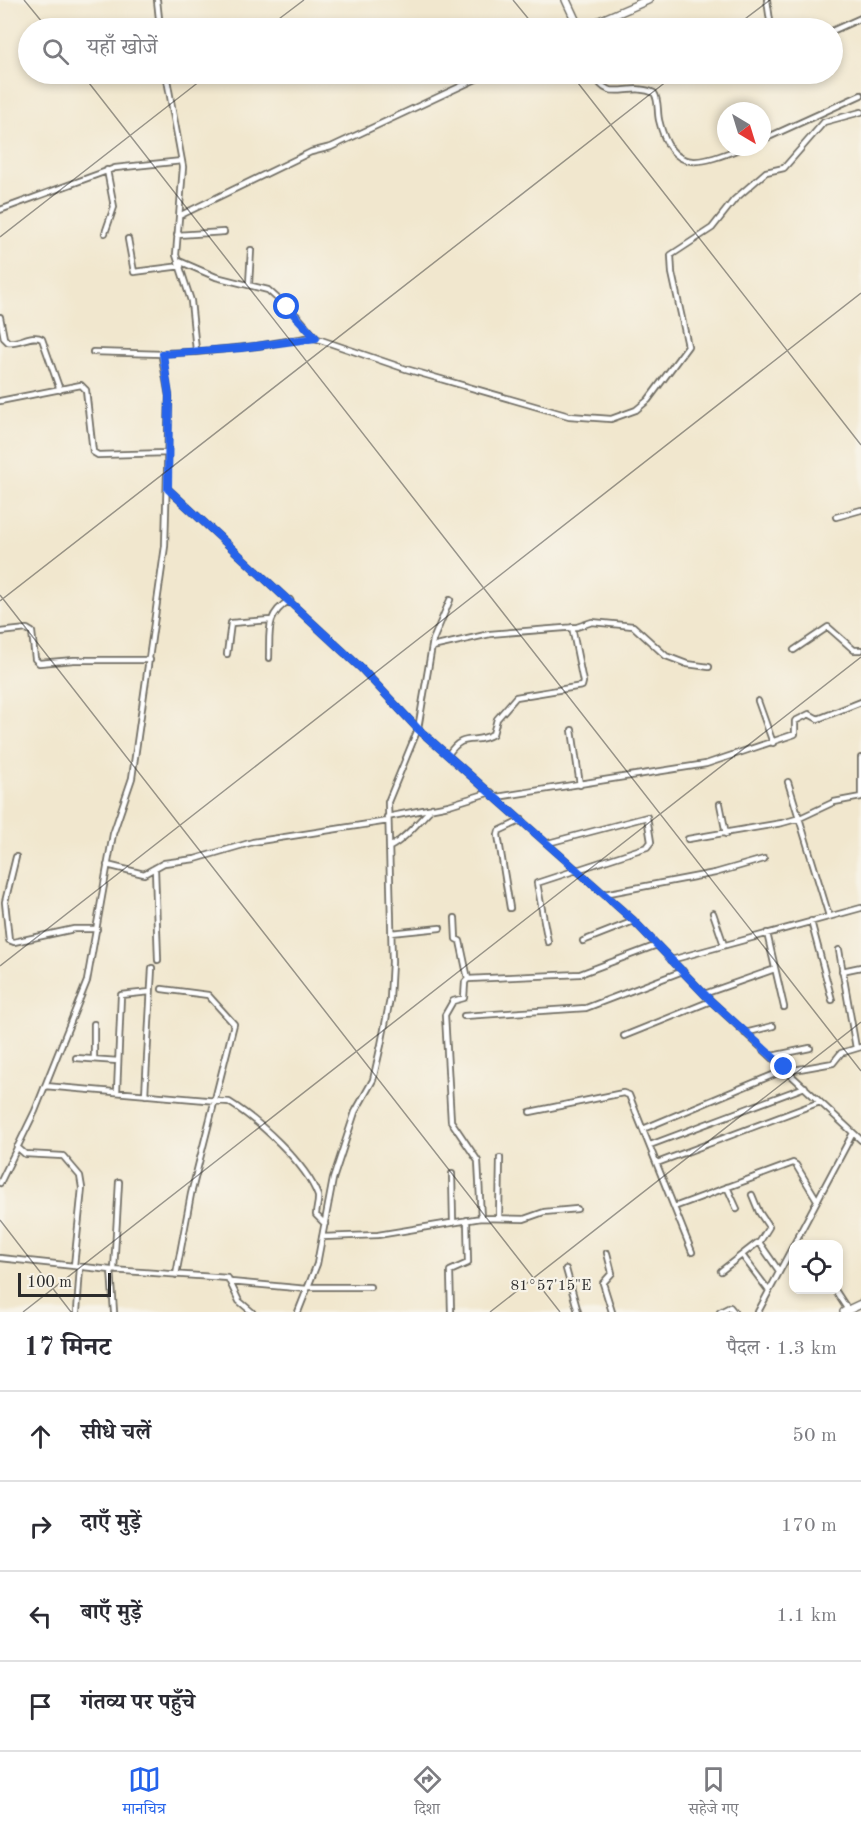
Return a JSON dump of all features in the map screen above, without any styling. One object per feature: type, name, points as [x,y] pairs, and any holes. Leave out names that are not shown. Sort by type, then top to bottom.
[{"type":"street","points":[[157,0],[159,18]]},
{"type":"street","points":[[566,0],[576,18]]},
{"type":"street","points":[[605,18],[648,0]]},
{"type":"street","points":[[766,0],[769,18]]},
{"type":"street","points":[[843,27],[861,18]]},
{"type":"street","points":[[168,84],[182,161],[177,260],[192,301],[195,352]]},
{"type":"street","points":[[181,215],[311,152],[342,142],[466,84]]},
{"type":"street","points":[[599,84],[606,90],[643,89],[654,93],[665,144],[680,158],[707,160],[718,156]]},
{"type":"street","points":[[771,136],[861,95]]},
{"type":"street","points":[[93,352],[163,354],[195,352],[316,338],[406,369],[569,416],[602,420],[621,417],[648,400],[688,346],[672,273],[671,255],[712,228],[734,200],[766,172],[781,170],[787,166],[803,143],[824,122],[861,112]]},
{"type":"street","points":[[0,210],[107,170],[182,161]]},
{"type":"street","points":[[105,233],[114,207],[107,170]]},
{"type":"street","points":[[177,235],[224,232]]},
{"type":"street","points":[[128,238],[134,272],[181,267]]},
{"type":"street","points":[[249,284],[251,250]]},
{"type":"street","points":[[177,260],[216,277],[272,292],[316,338]]},
{"type":"street","points":[[0,317],[4,338],[8,342],[15,343],[35,336],[42,339],[60,390]]},
{"type":"street","points":[[0,1183],[45,1086],[87,981],[113,834],[132,778],[165,546],[169,396],[163,354]]},
{"type":"street","points":[[0,401],[80,385],[85,388],[91,449],[95,454],[167,453]]},
{"type":"street","points":[[168,489],[361,668],[418,729],[634,921],[711,1001],[861,1140]]},
{"type":"street","points":[[836,517],[861,510]]},
{"type":"street","points":[[268,658],[271,620],[277,608],[290,600]]},
{"type":"street","points":[[298,1312],[317,1264],[333,1179],[355,1112],[373,1080],[381,1045],[390,999],[388,819],[391,791],[418,729],[432,646],[437,627],[450,600]]},
{"type":"street","points":[[227,654],[231,622],[271,620]]},
{"type":"street","points":[[432,646],[490,634],[572,627],[592,622],[633,626],[666,656],[687,664],[710,668]]},
{"type":"street","points":[[448,755],[455,744],[462,740],[494,734],[497,719],[516,697],[582,686],[572,627]]},
{"type":"street","points":[[794,650],[828,627],[854,650],[861,650]]},
{"type":"street","points":[[0,632],[27,629],[32,632],[35,659],[39,663],[74,660],[150,660]]},
{"type":"street","points":[[758,701],[773,743]]},
{"type":"street","points":[[497,797],[706,764],[797,733],[796,720],[812,714],[815,720],[819,719],[861,702]]},
{"type":"street","points":[[572,730],[580,785]]},
{"type":"street","points":[[688,839],[726,834],[800,818],[825,805],[861,797],[861,758]]},
{"type":"street","points":[[788,782],[829,916]]},
{"type":"street","points":[[107,865],[144,874],[170,861],[195,859],[226,848],[270,838],[388,819],[491,792]]},
{"type":"street","points":[[720,804],[726,834]]},
{"type":"street","points":[[390,847],[403,839],[411,827],[432,808]]},
{"type":"street","points":[[548,843],[648,818],[651,842],[648,847],[576,868],[537,883],[548,942]]},
{"type":"street","points":[[510,908],[498,835],[500,831],[522,820]]},
{"type":"street","points":[[16,857],[5,902],[9,940],[14,942],[74,929],[97,929]]},
{"type":"street","points":[[604,894],[715,873],[764,859]]},
{"type":"street","points":[[155,868],[158,960]]},
{"type":"street","points":[[671,960],[861,908]]},
{"type":"street","points":[[713,913],[724,945]]},
{"type":"street","points":[[455,918],[456,939],[460,941],[468,979],[465,982],[464,998],[454,1000],[447,1009],[445,1028],[451,1121],[478,1161],[481,1218]]},
{"type":"street","points":[[583,941],[634,921]]},
{"type":"street","points":[[811,921],[832,1000]]},
{"type":"street","points":[[391,933],[440,928]]},
{"type":"street","points":[[767,933],[784,1007]]},
{"type":"street","points":[[468,979],[580,974],[657,945]]},
{"type":"street","points":[[643,1128],[787,1070],[833,1062],[838,1055],[858,1047],[839,950]]},
{"type":"street","points":[[843,971],[861,967]]},
{"type":"street","points":[[145,1095],[152,968]]},
{"type":"street","points":[[704,994],[776,969]]},
{"type":"street","points":[[464,1016],[586,1008],[682,971]]},
{"type":"street","points":[[162,989],[208,994],[234,1024],[213,1099],[204,1148],[180,1245],[176,1275]]},
{"type":"street","points":[[117,1092],[121,995],[150,992]]},
{"type":"street","points":[[624,1036],[711,1001]]},
{"type":"street","points":[[94,1024],[94,1059]]},
{"type":"street","points":[[745,1033],[773,1026]]},
{"type":"street","points":[[772,1056],[810,1048]]},
{"type":"street","points":[[76,1058],[118,1061]]},
{"type":"street","points":[[45,1086],[225,1100],[250,1115],[284,1148],[317,1195],[316,1215],[325,1224]]},
{"type":"street","points":[[650,1145],[805,1087]]},
{"type":"street","points":[[530,1112],[626,1093],[630,1096],[692,1252]]},
{"type":"street","points":[[657,1163],[820,1102]]},
{"type":"street","points":[[758,1312],[853,1133]]},
{"type":"street","points":[[17,1147],[26,1154],[63,1156],[80,1176],[82,1188],[74,1266]]},
{"type":"street","points":[[499,1218],[500,1158]]},
{"type":"street","points":[[674,1207],[793,1163],[817,1200]]},
{"type":"street","points":[[452,1174],[453,1222]]},
{"type":"street","points":[[114,1312],[112,1270],[119,1182]]},
{"type":"street","points":[[727,1187],[737,1209]]},
{"type":"street","points":[[721,1272],[759,1243],[769,1227],[752,1195]]},
{"type":"street","points":[[322,1237],[375,1235],[481,1218],[524,1219],[544,1212],[577,1209]]},
{"type":"street","points":[[451,1312],[450,1274],[453,1268],[468,1263],[467,1220]]},
{"type":"street","points":[[759,1243],[779,1271]]},
{"type":"street","points":[[607,1253],[612,1273],[603,1283],[612,1312]]},
{"type":"street","points":[[742,1255],[769,1291]]},
{"type":"street","points":[[0,1258],[112,1270],[228,1278],[239,1300],[252,1312]]},
{"type":"street","points":[[77,1312],[80,1267]]},
{"type":"street","points":[[566,1269],[578,1312]]},
{"type":"street","points":[[231,1282],[307,1288],[370,1287]]},
{"type":"street","points":[[837,1294],[846,1311],[861,1304]]},
{"type":"street","points":[[720,1312],[730,1307],[734,1312]]},
{"type":"route","points":[[287,307],[316,338],[309,337],[241,348],[163,354],[169,396],[166,471],[168,489],[230,544],[361,668],[418,729],[476,778],[633,920],[711,1001],[784,1067]]}]
